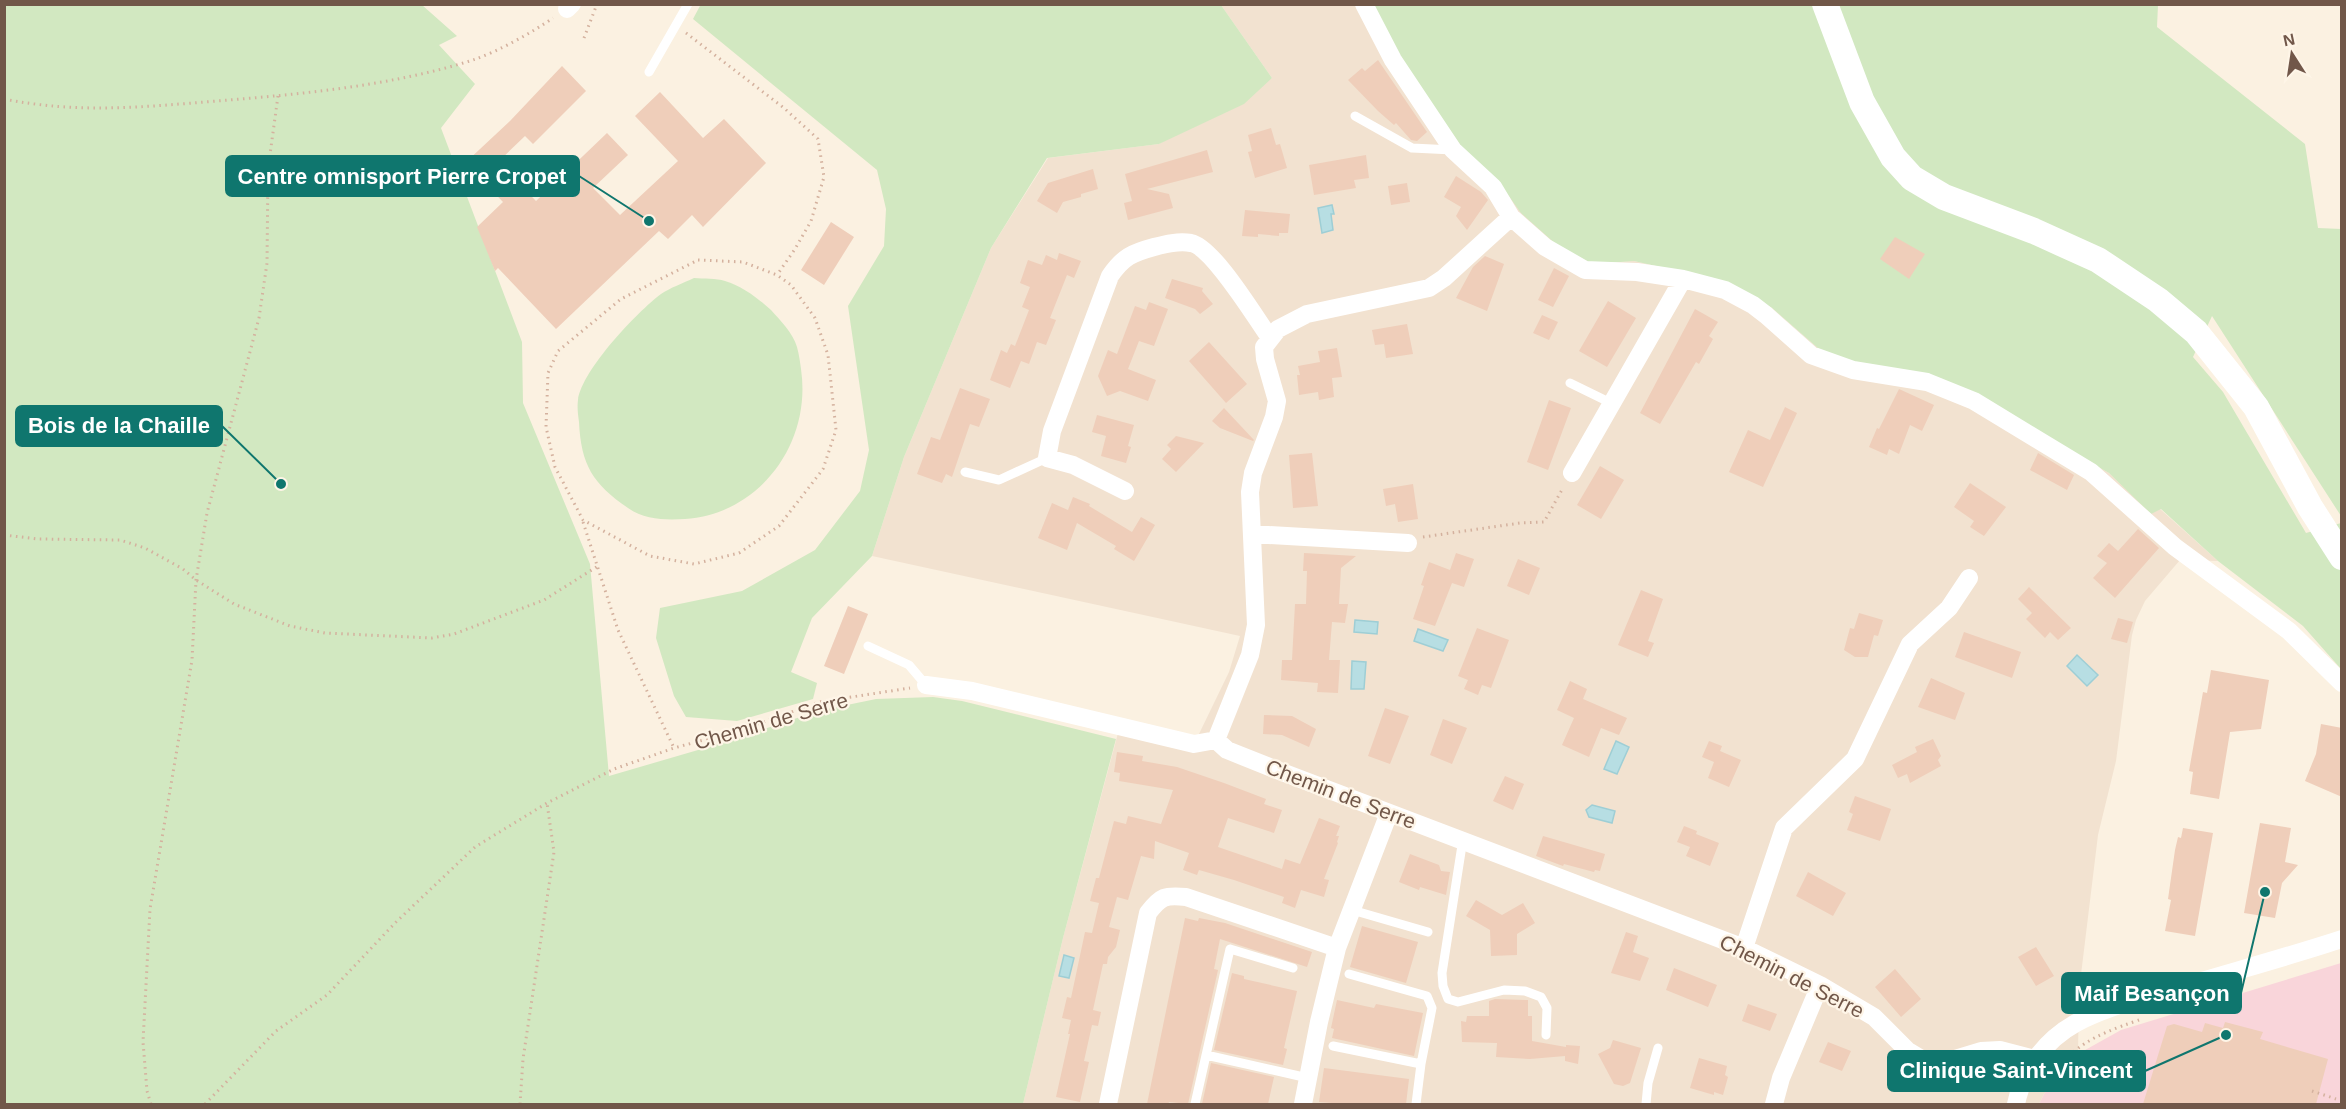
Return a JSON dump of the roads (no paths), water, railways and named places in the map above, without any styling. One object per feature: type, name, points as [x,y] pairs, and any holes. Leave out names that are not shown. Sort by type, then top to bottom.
[{"type":"main road","points":[[1825,4],[1862,102],[1893,157],[1912,178],[1944,197],[2034,231],[2098,260],[2158,300],[2196,332],[2256,407],[2310,507],[2342,557]]},
{"type":"street","points":[[1364,4],[1393,60],[1453,150],[1492,188],[1511,217],[1545,247],[1585,270],[1637,272],[1683,279],[1725,290],[1753,305],[1811,355],[1853,370],[1927,382],[1974,401],[2091,472],[2175,547],[2289,631],[2342,683]]},
{"type":"street","points":[[926,685],[972,691],[1194,744],[1216,740],[1250,655],[1256,625],[1250,492],[1253,473],[1274,417],[1277,401],[1265,359],[1264,347],[1278,329],[1307,314],[1412,294],[1429,288],[1444,278],[1511,217]]},
{"type":"street","points":[[1125,491],[1073,465],[1047,458],[1052,431],[1110,276],[1120,262],[1133,253],[1170,243],[1192,243],[1206,251],[1270,338]]},
{"type":"street","points":[[1572,473],[1683,279]]},
{"type":"street","points":[[1252,534],[1408,543]]},
{"type":"street","points":[[1744,948],[1784,828],[1855,759],[1910,644],[1949,608],[1969,578]]},
{"type":"street","name":"Chemin de Serre","points":[[1216,740],[1227,750],[1744,948],[1820,985],[1874,1017],[1908,1051],[1928,1063],[1948,1061],[1981,1051],[2000,1050],[2035,1059]]},
{"type":"street","points":[[1303,1104],[1337,948],[1389,813]]},
{"type":"street","points":[[1108,1104],[1148,913],[1156,902],[1168,896],[1186,897],[1337,948]]},
{"type":"street","points":[[2016,1102],[2024,1075],[2035,1059],[2075,1023],[2342,939]]},
{"type":"street","points":[[1774,1104],[1781,1078],[1820,985]]},
{"type":"lane","points":[[649,72],[688,4]]},
{"type":"lane","points":[[1355,116],[1412,148],[1453,150]]},
{"type":"lane","points":[[1570,383],[1611,404]]},
{"type":"lane","points":[[965,472],[999,480],[1047,458]]},
{"type":"lane","points":[[868,646],[909,666],[926,685]]},
{"type":"lane","points":[[1463,839],[1442,974],[1443,986],[1448,999],[1458,1002],[1504,990],[1525,991],[1541,997],[1547,1008],[1546,1035]]},
{"type":"lane","points":[[1352,910],[1428,932]]},
{"type":"lane","points":[[1195,1104],[1230,949],[1293,968]]},
{"type":"lane","points":[[1349,974],[1427,996],[1432,1008],[1420,1064],[1416,1104]]},
{"type":"lane","points":[[1333,1046],[1420,1064]]},
{"type":"lane","points":[[1646,1104],[1648,1083],[1658,1048]]},
{"type":"lane","points":[[1206,1055],[1308,1078]]},
{"type":"water","points":[[1332,205],[1333,230],[1322,233],[1318,208]]},
{"type":"water","points":[[1355,620],[1378,622],[1377,634],[1354,632]]},
{"type":"water","points":[[1418,629],[1448,640],[1443,651],[1414,641]]},
{"type":"water","points":[[2077,655],[2098,675],[2087,686],[2067,666]]},
{"type":"water","points":[[1352,661],[1366,662],[1364,689],[1351,689]]},
{"type":"water","points":[[1616,741],[1629,747],[1617,774],[1604,769]]},
{"type":"water","points":[[1592,805],[1615,811],[1612,823],[1589,817],[1586,810]]},
{"type":"water","points":[[1064,955],[1074,958],[1069,978],[1059,976]]},
{"type":"place","name":"Centre omnisport Pierre Cropet","points":[[649,221]]},
{"type":"place","name":"Bois de la Chaille","points":[[281,484]]},
{"type":"place","name":"Maif Besançon","points":[[2265,892]]},
{"type":"place","name":"Clinique Saint-Vincent","points":[[2226,1035]]}]
